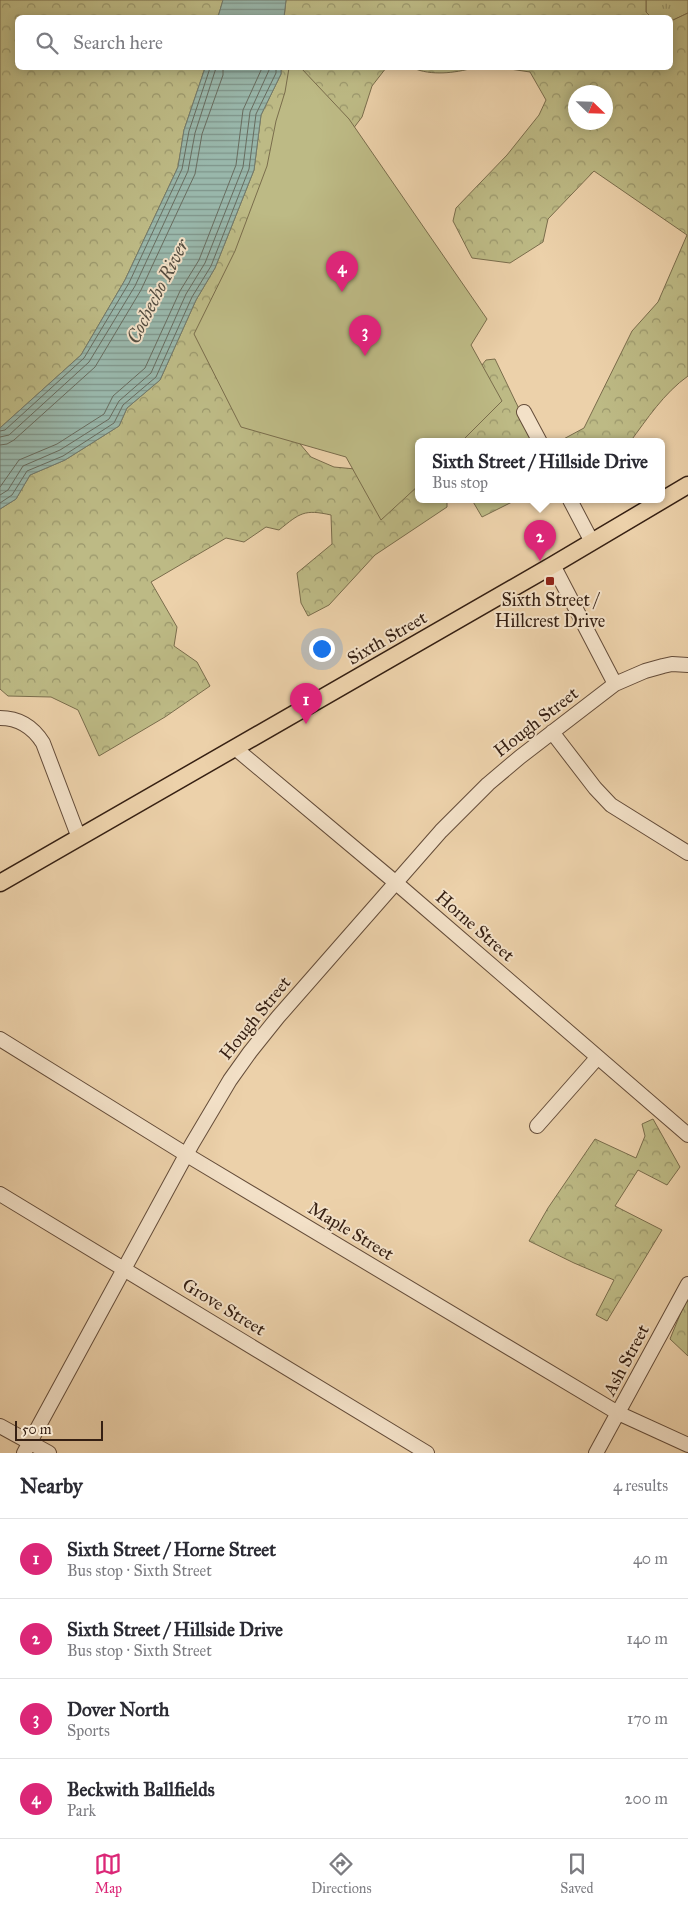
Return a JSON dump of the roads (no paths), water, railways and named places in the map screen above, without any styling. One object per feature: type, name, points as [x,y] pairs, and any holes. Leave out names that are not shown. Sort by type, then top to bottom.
[{"type":"main road","name":"Sixth Street","points":[[665,499],[688,485]]},
{"type":"main road","name":"Sixth Street","points":[[0,883],[658,503]]},
{"type":"street","points":[[524,412],[538,438]]},
{"type":"street","points":[[572,503],[592,542]]},
{"type":"street","points":[[553,565],[615,684]]},
{"type":"street","name":"Hough Street","points":[[27,1448],[187,1155],[230,1080],[250,1052],[441,831],[475,797],[520,757],[615,684],[645,671],[663,666],[672,664],[688,666]]},
{"type":"street","points":[[0,718],[16,720],[26,724],[43,743],[79,838]]},
{"type":"street","points":[[552,732],[595,788],[611,805],[688,853]]},
{"type":"street","name":"Horne Street","points":[[235,748],[395,882],[688,1135]]},
{"type":"street","name":"Maple Street","points":[[0,1040],[187,1155],[618,1413],[688,1445]]},
{"type":"street","points":[[537,1126],[597,1058]]},
{"type":"street","name":"Grove Street","points":[[0,1194],[427,1453]]},
{"type":"street","name":"Ash Street","points":[[596,1453],[688,1284]]},
{"type":"street","points":[[0,1426],[27,1448],[49,1453]]},
{"type":"water","points":[[223,0],[286,0],[284,15],[219,15]]},
{"type":"water","name":"Cochecho River","points":[[204,70],[281,70],[281,74],[261,115],[254,170],[215,268],[196,300],[160,380],[127,408],[119,426],[65,460],[30,475],[16,499],[0,509],[0,428],[81,355],[125,280],[178,167],[184,130]]},
{"type":"place","name":"Beckwith Ballfields","points":[[342,292]]},
{"type":"place","name":"Dover North","points":[[365,356]]},
{"type":"place","name":"Sixth Street / Hillside Drive","points":[[540,561]]},
{"type":"place","name":"Sixth Street / Hillcrest Drive","points":[[550,581]]},
{"type":"place","name":"Sixth Street / Horne Street","points":[[306,724]]}]
